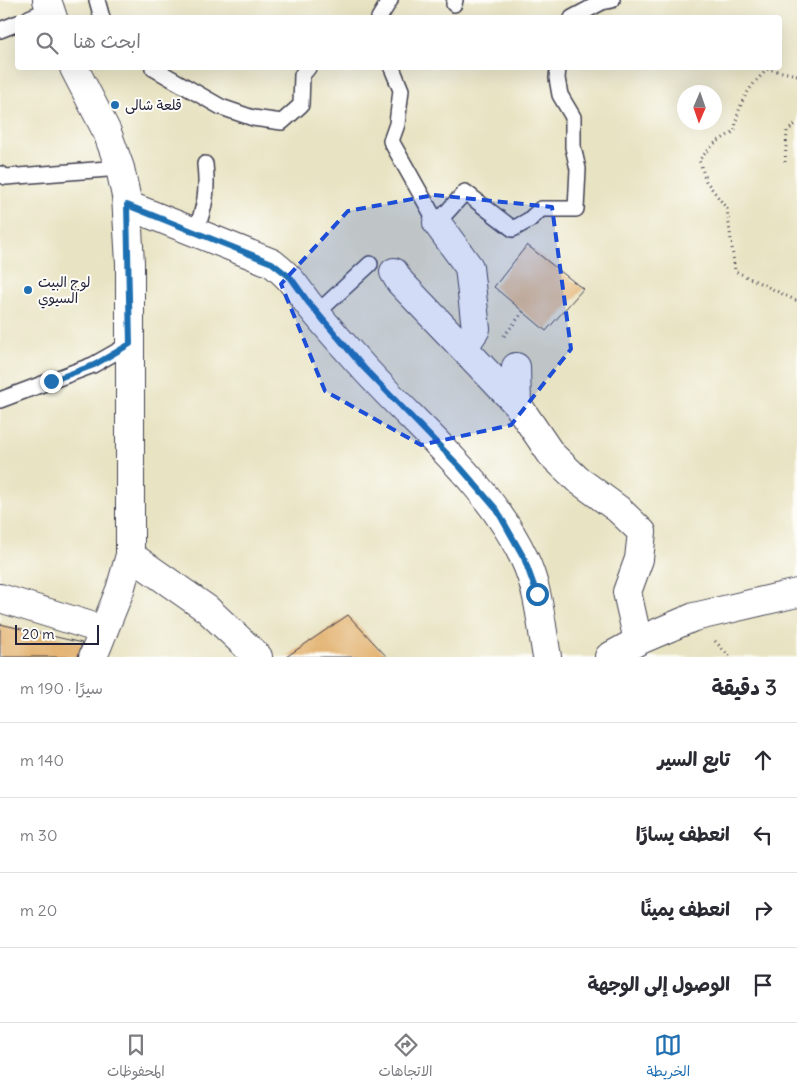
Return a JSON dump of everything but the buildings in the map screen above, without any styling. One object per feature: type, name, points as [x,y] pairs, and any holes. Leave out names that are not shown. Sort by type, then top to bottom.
[{"type":"street","points":[[75,70],[95,107],[120,168],[127,205],[130,344],[130,555],[120,590],[93,657]]},
{"type":"street","points":[[127,205],[272,263],[291,278],[316,313],[364,368],[460,467],[497,510],[524,558],[537,594],[547,657]]},
{"type":"street","points":[[437,223],[469,267],[476,328],[464,347]]},
{"type":"street","points":[[382,268],[400,282],[517,404],[551,454],[577,479],[618,509],[642,532],[639,558],[627,592],[638,641]]},
{"type":"street","points":[[516,367],[517,404]]},
{"type":"street","points":[[130,555],[207,609],[258,657]]},
{"type":"street","points":[[609,657],[638,641],[694,617],[797,593]]},
{"type":"street","points":[[0,598],[104,630]]},
{"type":"lane","points":[[97,0],[101,15]]},
{"type":"lane","points":[[381,15],[390,0]]},
{"type":"lane","points":[[578,15],[602,2],[612,0]]},
{"type":"lane","points":[[0,30],[15,24]]},
{"type":"lane","points":[[157,70],[221,106],[253,118],[282,122],[301,105],[302,74],[306,70]]},
{"type":"lane","points":[[393,70],[400,90],[397,124],[391,141],[437,223],[465,192],[513,229],[529,220],[541,209],[576,209],[578,169],[573,147],[573,117],[560,95],[558,70]]},
{"type":"lane","points":[[195,233],[204,208],[208,188],[205,164]]},
{"type":"lane","points":[[0,174],[6,176],[120,168]]},
{"type":"lane","points":[[316,313],[382,268]]},
{"type":"lane","points":[[0,400],[94,365],[130,344]]},
{"type":"path","points":[[766,70],[755,81],[736,112],[735,130],[715,143],[699,160],[706,181],[727,209],[735,271],[797,301]]},
{"type":"path","points":[[776,70],[797,75]]},
{"type":"path","points":[[785,162],[787,131],[797,123]]},
{"type":"highlighted area","points":[[434,195],[552,207],[571,349],[511,425],[421,445],[325,391],[281,284],[348,211]]},
{"type":"place","name":"قلعة شالى","points":[[115,105]]},
{"type":"place","name":"لوج البيت السيوي","points":[[28,290]]},
{"type":"route","points":[[51,381],[94,365],[130,344],[130,263],[127,205],[272,263],[291,278],[308,302],[364,368],[460,467],[497,510],[524,558],[537,594]]}]
